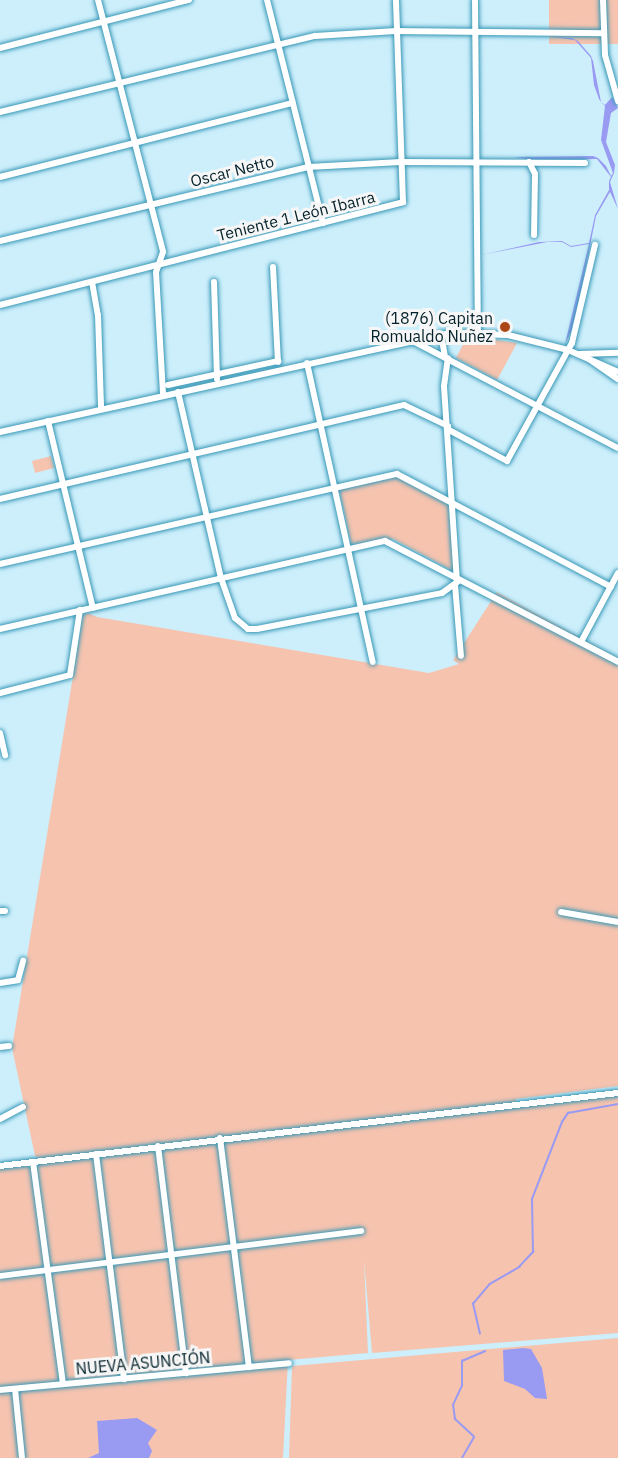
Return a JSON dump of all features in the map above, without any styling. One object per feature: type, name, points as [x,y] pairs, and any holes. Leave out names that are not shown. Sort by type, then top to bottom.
[{"type":"street","points":[[98,0],[163,252],[156,272],[165,386],[163,395]]},
{"type":"street","points":[[0,48],[189,0]]},
{"type":"street","points":[[267,0],[323,223]]},
{"type":"street","name":"Teniente 1 León Ibarra","points":[[0,305],[403,202],[396,0]]},
{"type":"street","points":[[475,0],[474,162],[478,332]]},
{"type":"street","points":[[603,0],[603,33],[613,90],[618,101]]},
{"type":"street","points":[[0,112],[278,43],[396,30],[603,33]]},
{"type":"street","points":[[0,177],[293,103]]},
{"type":"street","name":"Oscar Netto","points":[[0,242],[308,167],[401,162],[585,163]]},
{"type":"street","points":[[529,162],[535,174],[534,235]]},
{"type":"street","points":[[0,499],[404,405],[507,461],[568,350],[577,329],[595,244]]},
{"type":"street","points":[[273,267],[279,369]]},
{"type":"street","points":[[92,282],[98,315],[101,407]]},
{"type":"street","points":[[214,282],[217,383]]},
{"type":"street","points":[[0,432],[101,407],[441,334],[478,332],[568,350],[588,359],[618,379]]},
{"type":"street","points":[[178,392],[221,578],[235,618],[248,628],[362,610],[442,593],[455,585],[460,578],[444,386],[446,357],[441,334]]},
{"type":"street","points":[[410,339],[618,448]]},
{"type":"street","points":[[579,354],[618,353]]},
{"type":"street","points":[[588,359],[618,372]]},
{"type":"street","points":[[165,386],[278,361]]},
{"type":"street","points":[[307,363],[373,662]]},
{"type":"street","points":[[48,421],[93,608]]},
{"type":"street","points":[[0,564],[397,474],[454,502],[611,587]]},
{"type":"street","points":[[0,629],[348,548],[391,541],[618,662]]},
{"type":"street","points":[[582,642],[618,573]]},
{"type":"street","points":[[455,585],[460,656]]},
{"type":"street","points":[[0,693],[70,675],[81,610]]},
{"type":"street","points":[[0,733],[5,755]]},
{"type":"street","points":[[561,912],[618,922]]},
{"type":"street","points":[[0,983],[18,980],[23,961]]},
{"type":"street","points":[[0,1047],[9,1046]]},
{"type":"street","points":[[0,1166],[220,1138],[618,1093]]},
{"type":"street","points":[[0,1119],[23,1107]]},
{"type":"street","points":[[220,1138],[249,1367]]},
{"type":"street","points":[[158,1146],[186,1373]]},
{"type":"street","points":[[96,1154],[124,1379]]},
{"type":"street","points":[[33,1162],[63,1384]]},
{"type":"street","points":[[0,1276],[361,1231]]},
{"type":"street","name":"NUEVA ASUNCIÓN","points":[[0,1390],[289,1364]]},
{"type":"street","points":[[15,1389],[22,1458]]},
{"type":"shaded area","points":[[549,0],[618,0],[618,44],[549,44]]},
{"type":"shaded area","points":[[472,336],[517,343],[497,380],[456,358],[466,339]]},
{"type":"shaded area","points":[[51,456],[54,468],[35,473],[32,461]]},
{"type":"shaded area","points":[[398,477],[452,506],[455,572],[393,539],[351,544],[339,489]]},
{"type":"shaded area","points":[[497,592],[618,658],[618,1086],[516,1099],[515,1103],[618,1094],[618,1333],[372,1353],[364,1260],[368,1353],[288,1360],[283,1458],[0,1458],[0,1165],[39,1159],[35,1156],[12,1048],[83,615],[88,613],[97,617],[429,673],[459,664],[453,660]]},
{"type":"shaded area","points":[[618,1338],[618,1458],[289,1458],[292,1366]]},
{"type":"water","points":[[552,37],[572,38],[578,41],[591,56],[601,102],[594,85],[591,58],[575,40]]},
{"type":"water","points":[[612,97],[618,108],[611,113],[606,142],[615,165],[614,173],[610,182],[618,209],[610,192],[596,216],[574,326],[565,344],[589,244],[571,247],[562,242],[547,242],[481,255],[539,242],[562,241],[571,246],[589,243],[595,215],[609,190],[609,181],[611,177],[597,159],[536,160],[514,157],[593,156],[598,158],[606,166],[611,176],[613,173],[601,140],[605,106],[601,102],[605,105]]},
{"type":"water","points":[[531,1349],[542,1368],[547,1399],[535,1398],[525,1389],[504,1381],[503,1350]]},
{"type":"water","points":[[137,1418],[157,1430],[148,1443],[152,1451],[149,1458],[88,1458],[99,1453],[97,1421]]},
{"type":"waterway","points":[[480,1334],[473,1304],[490,1284],[519,1267],[533,1252],[532,1199],[562,1122],[568,1113],[618,1104]]},
{"type":"waterway","points":[[462,1458],[474,1437],[455,1419],[453,1405],[462,1386],[462,1361],[485,1351]]},
{"type":"place","name":"(1876) Capitan Romualdo Nuñez","points":[[505,327]]}]
